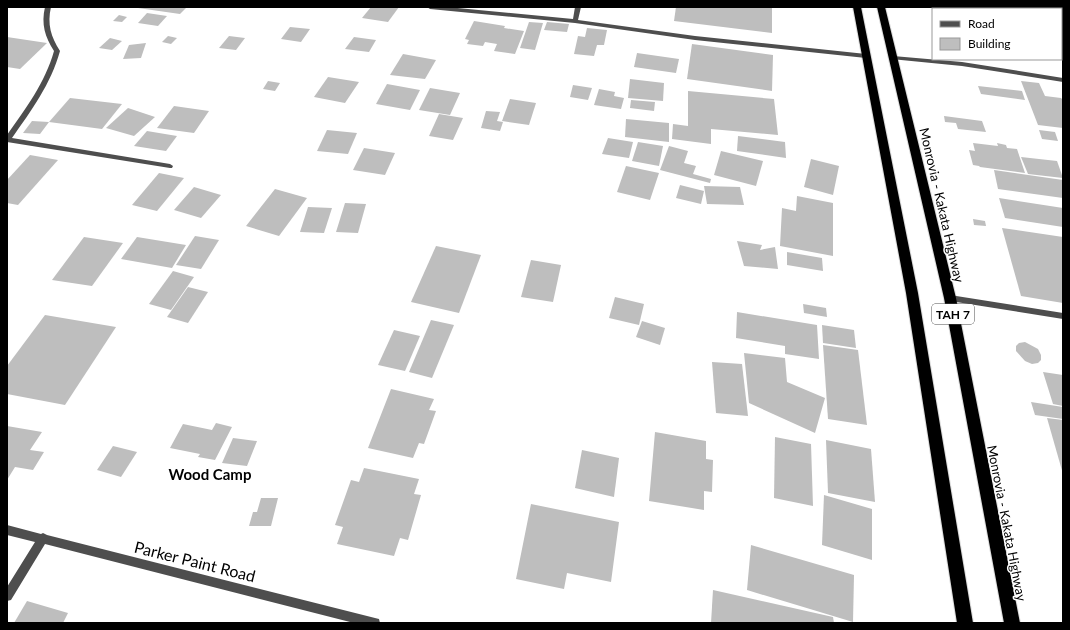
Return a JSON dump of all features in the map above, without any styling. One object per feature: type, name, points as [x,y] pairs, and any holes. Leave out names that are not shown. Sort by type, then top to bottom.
[{"type":"highway","name":"TAH 7","points":[[857,7],[912,293],[965,623]]},
{"type":"highway","name":"Monrovia - Kakata Highway","points":[[881,7],[950,298],[1012,623]]},
{"type":"street","points":[[48,7],[45,18],[50,39],[57,52],[54,68],[36,99],[7,140],[170,166]]},
{"type":"street","points":[[430,7],[575,21],[695,38],[866,56]]},
{"type":"street","points":[[575,21],[578,7]]},
{"type":"street","points":[[893,58],[962,64],[1063,80]]},
{"type":"street","points":[[950,298],[1063,316]]},
{"type":"street","name":"Parker Paint Road","points":[[7,530],[375,623]]},
{"type":"street","points":[[7,596],[43,538]]},
{"type":"building","points":[[187,7],[180,14],[138,8]]},
{"type":"building","points":[[371,7],[399,7],[388,22],[362,18]]},
{"type":"building","points":[[676,7],[772,7],[772,33],[674,21]]},
{"type":"building","points":[[1011,7],[1012,8],[933,8]]},
{"type":"building","points":[[1063,7],[1063,15],[1062,8],[1028,8]]},
{"type":"building","points":[[147,13],[167,16],[158,26],[138,23]]},
{"type":"building","points":[[119,15],[127,17],[122,22],[113,21]]},
{"type":"building","points":[[474,21],[524,31],[515,54],[494,51],[497,44],[485,42],[483,46],[467,44],[469,40],[465,39]]},
{"type":"building","points":[[529,22],[543,23],[535,50],[520,48]]},
{"type":"building","points":[[547,22],[569,24],[567,32],[544,30]]},
{"type":"building","points":[[290,27],[310,29],[301,42],[281,39]]},
{"type":"building","points":[[587,28],[607,30],[604,45],[597,45],[594,56],[574,54],[578,36],[585,37]]},
{"type":"building","points":[[168,36],[177,38],[171,44],[162,42]]},
{"type":"building","points":[[229,36],[245,38],[236,50],[219,48]]},
{"type":"building","points":[[7,37],[47,43],[20,69],[7,67]]},
{"type":"building","points":[[354,37],[376,40],[369,52],[345,49]]},
{"type":"building","points":[[110,38],[122,41],[112,50],[99,48]]},
{"type":"building","points":[[146,43],[141,58],[123,59],[129,45]]},
{"type":"building","points":[[692,44],[773,55],[772,91],[687,79]]},
{"type":"building","points":[[637,53],[679,59],[676,73],[634,67]]},
{"type":"building","points":[[403,54],[436,60],[425,79],[390,75]]},
{"type":"building","points":[[328,77],[359,82],[345,103],[314,97]]},
{"type":"building","points":[[630,79],[664,83],[663,101],[628,98]]},
{"type":"building","points":[[268,81],[280,83],[275,91],[263,89]]},
{"type":"building","points":[[1021,81],[1039,83],[1045,96],[1061,98],[1063,100],[1063,128],[1038,125]]},
{"type":"building","points":[[387,84],[420,90],[410,110],[376,104]]},
{"type":"building","points":[[573,85],[592,88],[588,100],[570,97]]},
{"type":"building","points":[[978,86],[1022,91],[1025,100],[981,94]]},
{"type":"building","points":[[430,88],[460,93],[450,115],[419,110]]},
{"type":"building","points":[[599,89],[615,92],[614,96],[624,98],[621,109],[594,105]]},
{"type":"building","points":[[688,91],[774,99],[778,135],[711,129],[711,144],[672,139],[673,124],[688,126]]},
{"type":"building","points":[[70,98],[122,104],[102,129],[49,122]]},
{"type":"building","points":[[510,99],[536,103],[529,125],[502,121]]},
{"type":"building","points":[[631,100],[655,102],[654,111],[630,108]]},
{"type":"building","points":[[174,106],[209,111],[194,133],[157,128]]},
{"type":"building","points":[[128,108],[155,117],[134,136],[106,128]]},
{"type":"building","points":[[486,111],[500,112],[497,121],[503,122],[500,131],[481,128]]},
{"type":"building","points":[[439,114],[463,118],[453,140],[429,136]]},
{"type":"building","points":[[944,116],[982,121],[986,132],[958,129],[956,123],[945,122]]},
{"type":"building","points":[[626,119],[669,123],[669,142],[625,137]]},
{"type":"building","points":[[32,121],[49,122],[40,134],[23,133]]},
{"type":"building","points":[[327,130],[357,133],[348,154],[317,151]]},
{"type":"building","points":[[1039,130],[1055,132],[1058,141],[1042,139]]},
{"type":"building","points":[[147,131],[177,136],[166,151],[134,146]]},
{"type":"building","points":[[738,136],[785,142],[786,158],[737,151]]},
{"type":"building","points":[[608,138],[633,142],[629,158],[602,154]]},
{"type":"building","points":[[638,142],[663,146],[659,166],[632,161]]},
{"type":"building","points":[[973,143],[998,146],[997,143],[1006,145],[1007,148],[1017,149],[1025,173],[973,165],[969,150],[975,151]]},
{"type":"building","points":[[669,146],[688,151],[684,163],[696,166],[693,174],[711,179],[710,183],[660,170]]},
{"type":"building","points":[[364,148],[395,153],[385,175],[353,170]]},
{"type":"building","points":[[721,151],[763,161],[756,186],[714,175]]},
{"type":"building","points":[[30,155],[58,160],[18,205],[7,203],[7,180]]},
{"type":"building","points":[[1021,157],[1057,161],[1063,178],[1028,174]]},
{"type":"building","points":[[811,159],[839,166],[833,195],[804,187]]},
{"type":"building","points":[[626,166],[659,173],[650,200],[617,192]]},
{"type":"building","points":[[994,170],[1063,180],[1063,198],[998,189]]},
{"type":"building","points":[[159,173],[184,178],[157,211],[132,205]]},
{"type":"building","points":[[680,185],[704,191],[701,204],[676,198]]},
{"type":"building","points":[[704,186],[740,187],[744,205],[707,204]]},
{"type":"building","points":[[194,187],[221,195],[201,218],[174,210]]},
{"type":"building","points":[[275,189],[307,198],[279,236],[246,226]]},
{"type":"building","points":[[797,196],[833,203],[833,256],[780,246],[782,208],[796,211]]},
{"type":"building","points":[[999,198],[1063,208],[1063,227],[1005,218]]},
{"type":"building","points":[[345,203],[366,204],[358,233],[336,232]]},
{"type":"building","points":[[308,207],[332,208],[324,233],[300,232]]},
{"type":"building","points":[[973,219],[985,221],[986,226],[974,225]]},
{"type":"building","points":[[1002,228],[1063,237],[1063,303],[1021,296]]},
{"type":"building","points":[[195,236],[219,240],[201,269],[176,265]]},
{"type":"building","points":[[84,237],[123,243],[92,286],[52,280]]},
{"type":"building","points":[[137,237],[186,245],[172,268],[121,259]]},
{"type":"building","points":[[737,241],[762,245],[760,250],[775,247],[778,269],[744,266]]},
{"type":"building","points":[[436,246],[481,255],[459,313],[411,302]]},
{"type":"building","points":[[787,252],[822,258],[823,271],[787,265]]},
{"type":"building","points":[[531,260],[561,265],[553,302],[521,297]]},
{"type":"building","points":[[173,271],[194,277],[171,310],[149,304]]},
{"type":"building","points":[[188,287],[208,292],[188,323],[167,317]]},
{"type":"building","points":[[615,297],[644,304],[639,325],[609,318]]},
{"type":"building","points":[[803,304],[826,308],[827,317],[804,313]]},
{"type":"building","points":[[737,312],[817,325],[819,359],[785,354],[785,346],[736,338]]},
{"type":"building","points":[[45,315],[116,327],[65,405],[7,394],[7,366]]},
{"type":"building","points":[[431,320],[454,325],[432,378],[409,372]]},
{"type":"building","points":[[642,321],[665,328],[660,345],[636,337]]},
{"type":"building","points":[[822,325],[854,330],[856,348],[823,343]]},
{"type":"building","points":[[394,330],[420,336],[405,371],[378,365]]},
{"type":"building","points":[[1025,342],[1038,349],[1041,355],[1041,360],[1038,363],[1032,364],[1025,361],[1016,351],[1016,346],[1019,343]]},
{"type":"building","points":[[823,345],[858,350],[867,425],[828,419]]},
{"type":"building","points":[[744,353],[785,358],[787,382],[825,398],[815,433],[749,403]]},
{"type":"building","points":[[712,362],[742,364],[748,416],[716,413]]},
{"type":"building","points":[[1043,372],[1063,375],[1063,406],[1053,404]]},
{"type":"building","points":[[391,389],[434,399],[429,410],[436,411],[424,444],[419,443],[413,458],[368,448]]},
{"type":"building","points":[[1031,402],[1063,407],[1063,419],[1035,415]]},
{"type":"building","points":[[1047,418],[1063,420],[1063,474]]},
{"type":"building","points":[[216,423],[232,427],[215,460],[198,457],[200,454],[170,448],[183,424],[212,430]]},
{"type":"building","points":[[7,426],[42,432],[30,450],[44,452],[33,470],[15,467],[7,480]]},
{"type":"building","points":[[655,432],[706,441],[706,459],[713,460],[712,492],[704,491],[704,510],[649,501]]},
{"type":"building","points":[[775,437],[811,444],[813,506],[774,498]]},
{"type":"building","points":[[233,438],[257,441],[247,466],[222,463]]},
{"type":"building","points":[[826,440],[871,449],[875,502],[828,493]]},
{"type":"building","points":[[113,446],[137,452],[121,477],[97,470]]},
{"type":"building","points":[[582,450],[619,458],[614,497],[575,488]]},
{"type":"building","points":[[364,468],[419,479],[414,494],[421,495],[408,540],[400,538],[394,556],[337,544],[343,527],[335,525],[351,480],[359,482]]},
{"type":"building","points":[[824,495],[872,509],[872,560],[822,545]]},
{"type":"building","points":[[261,498],[278,498],[271,526],[249,526],[253,512],[257,512]]},
{"type":"building","points":[[531,504],[619,522],[611,582],[567,573],[564,589],[516,579]]},
{"type":"building","points":[[751,545],[854,575],[853,622],[747,590]]},
{"type":"building","points":[[713,590],[833,617],[834,623],[711,623]]},
{"type":"building","points":[[27,601],[68,613],[63,623],[14,623]]},
{"type":"district","name":"Wood Camp","points":[[210,474]]}]
